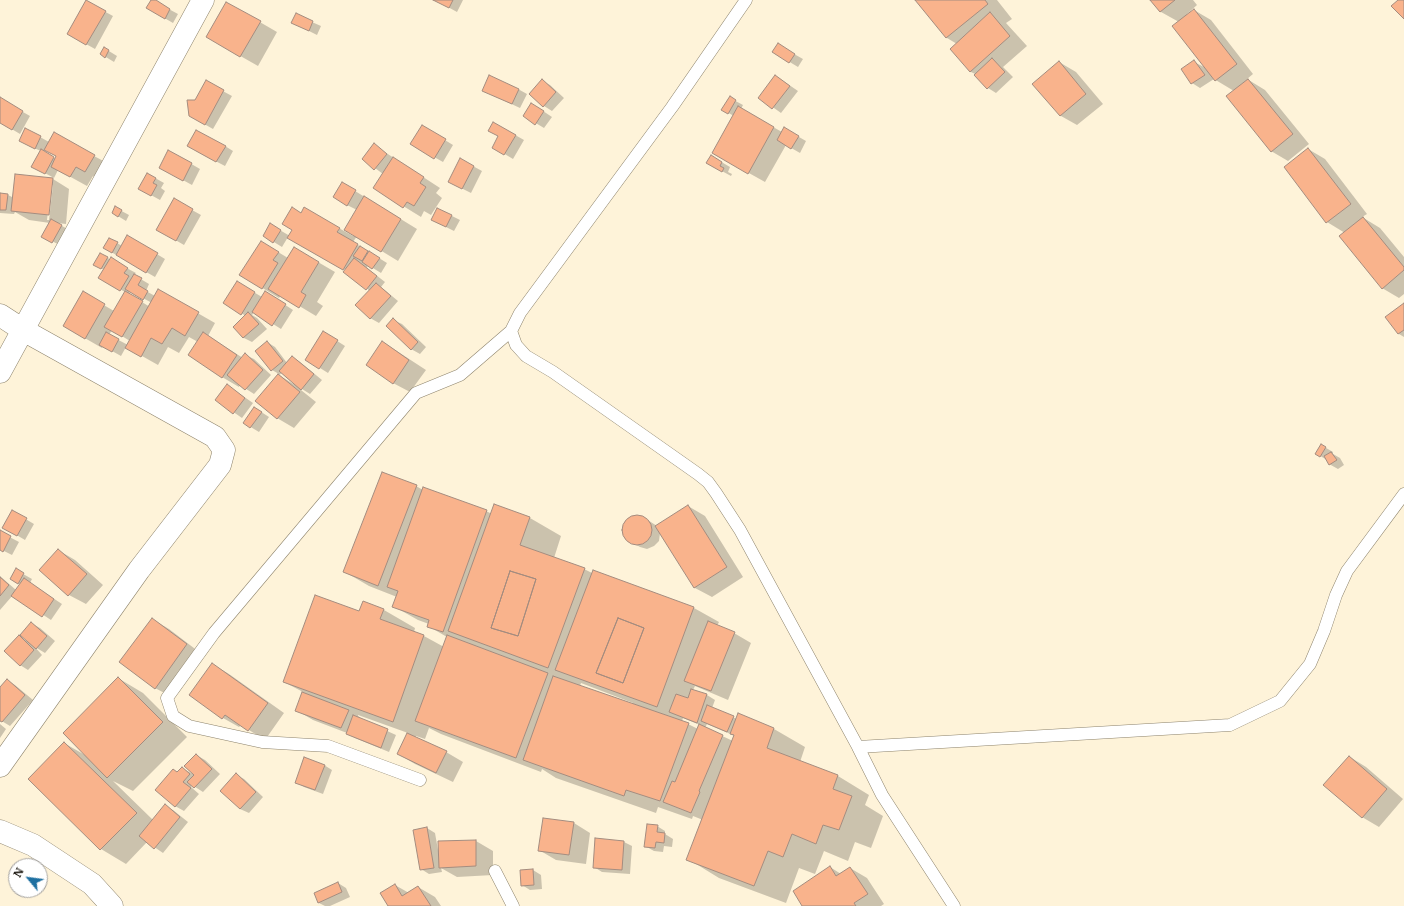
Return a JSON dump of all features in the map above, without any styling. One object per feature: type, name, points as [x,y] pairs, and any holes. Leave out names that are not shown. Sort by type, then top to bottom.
[{"type":"street","points":[[0,372],[203,0]]},
{"type":"street","points":[[0,315],[23,330],[215,437],[224,450],[220,465],[139,570],[0,766]]},
{"type":"street","points":[[0,831],[33,845],[92,884],[112,906]]},
{"type":"lane","points":[[420,780],[328,746],[262,742],[189,726],[173,716],[167,698],[214,633],[416,393],[460,375],[511,331],[520,313],[672,107],[746,0]]},
{"type":"lane","points":[[511,331],[516,345],[526,356],[566,381],[708,482],[740,530],[858,747],[882,795],[954,906]]},
{"type":"lane","points":[[858,747],[1230,725],[1280,701],[1310,664],[1324,631],[1336,595],[1347,571],[1404,494]]},
{"type":"lane","points":[[495,871],[513,906]]},
{"type":"building","points":[[86,0],[106,11],[86,45],[67,34]]},
{"type":"building","points":[[151,0],[156,0],[170,9],[165,19],[146,8]]},
{"type":"building","points":[[433,0],[453,0],[449,8]]},
{"type":"building","points":[[915,0],[985,0],[988,4],[946,38]]},
{"type":"building","points":[[1150,0],[1175,0],[1160,12]]},
{"type":"building","points":[[1398,0],[1404,0],[1404,19],[1391,6]]},
{"type":"building","points":[[226,2],[261,21],[240,57],[206,37]]},
{"type":"building","points":[[1194,9],[1237,64],[1215,81],[1172,26]]},
{"type":"building","points":[[990,12],[1010,36],[970,72],[950,49]]},
{"type":"building","points":[[296,13],[313,21],[309,31],[291,23]]},
{"type":"building","points":[[778,43],[795,54],[789,63],[772,52]]},
{"type":"building","points":[[104,47],[109,50],[105,58],[100,54]]},
{"type":"building","points":[[992,58],[1005,72],[987,89],[974,75]]},
{"type":"building","points":[[1194,60],[1205,75],[1191,84],[1181,69]]},
{"type":"building","points":[[1059,61],[1086,94],[1060,116],[1032,84]]},
{"type":"building","points":[[489,75],[519,89],[512,104],[482,91]]},
{"type":"building","points":[[775,75],[790,86],[772,109],[758,98]]},
{"type":"building","points":[[542,79],[556,92],[543,107],[529,94]]},
{"type":"building","points":[[1248,79],[1293,134],[1271,152],[1226,96]]},
{"type":"building","points":[[206,80],[224,90],[205,125],[189,116],[187,100],[195,100]]},
{"type":"building","points":[[730,96],[736,100],[728,114],[721,110]]},
{"type":"building","points":[[0,97],[23,111],[12,130],[0,123]]},
{"type":"building","points":[[531,103],[544,111],[535,125],[523,116]]},
{"type":"building","points":[[738,106],[774,127],[748,174],[712,153]]},
{"type":"building","points":[[493,122],[516,135],[504,155],[492,148],[498,136],[488,131]]},
{"type":"building","points":[[422,125],[446,139],[434,159],[410,144]]},
{"type":"building","points":[[784,127],[799,136],[791,149],[777,140]]},
{"type":"building","points":[[25,128],[41,136],[35,149],[19,141]]},
{"type":"building","points":[[196,130],[226,146],[216,162],[187,146]]},
{"type":"building","points":[[54,132],[95,155],[85,172],[76,167],[70,177],[51,167],[56,156],[44,150]]},
{"type":"building","points":[[374,143],[387,154],[374,170],[362,159]]},
{"type":"building","points":[[1308,148],[1351,204],[1326,223],[1284,167]]},
{"type":"building","points":[[41,149],[54,157],[45,174],[31,167]]},
{"type":"building","points":[[168,150],[192,163],[183,181],[159,168]]},
{"type":"building","points":[[711,155],[722,162],[720,166],[724,168],[722,172],[706,163]]},
{"type":"building","points":[[393,157],[424,177],[420,183],[426,187],[414,206],[407,202],[403,208],[373,188]]},
{"type":"building","points":[[460,158],[474,166],[462,189],[448,182]]},
{"type":"building","points":[[147,173],[156,178],[153,183],[157,185],[151,196],[138,189]]},
{"type":"building","points":[[15,174],[53,178],[49,215],[11,211]]},
{"type":"building","points":[[342,182],[356,190],[347,206],[333,197]]},
{"type":"building","points":[[0,193],[8,194],[6,210],[0,210]]},
{"type":"building","points":[[364,196],[401,219],[381,252],[344,230]]},
{"type":"building","points":[[174,198],[193,209],[176,241],[156,230]]},
{"type":"building","points":[[115,206],[122,210],[118,217],[112,213]]},
{"type":"building","points":[[292,207],[301,213],[304,207],[340,228],[337,232],[358,244],[343,270],[287,238],[292,230],[282,224]]},
{"type":"building","points":[[437,208],[452,215],[446,227],[431,220]]},
{"type":"building","points":[[1363,217],[1404,267],[1404,270],[1382,289],[1339,236]]},
{"type":"building","points":[[51,219],[62,225],[52,243],[41,237]]},
{"type":"building","points":[[270,223],[281,230],[273,243],[263,236]]},
{"type":"building","points":[[127,235],[158,253],[146,273],[116,255]]},
{"type":"building","points":[[109,238],[118,242],[112,253],[103,248]]},
{"type":"building","points":[[261,241],[279,252],[273,260],[278,263],[262,289],[239,275]]},
{"type":"building","points":[[360,246],[368,251],[362,261],[353,256]]},
{"type":"building","points":[[294,247],[319,262],[301,292],[306,295],[299,308],[268,289]]},
{"type":"building","points":[[369,251],[380,258],[372,269],[362,262]]},
{"type":"building","points":[[100,253],[108,257],[101,269],[93,265]]},
{"type":"building","points":[[111,257],[128,268],[124,273],[129,276],[120,291],[98,278]]},
{"type":"building","points":[[354,258],[377,276],[366,290],[343,272]]},
{"type":"building","points":[[134,274],[142,278],[138,285],[148,291],[143,300],[125,289]]},
{"type":"building","points":[[237,281],[255,292],[241,315],[223,303]]},
{"type":"building","points":[[376,283],[391,296],[370,319],[355,305]]},
{"type":"building","points":[[158,289],[199,312],[185,336],[172,328],[162,344],[151,338],[141,357],[125,348]]},
{"type":"building","points":[[83,291],[105,304],[85,339],[63,326]]},
{"type":"building","points":[[125,291],[143,301],[122,337],[104,327]]},
{"type":"building","points":[[265,291],[286,304],[272,326],[252,312]]},
{"type":"building","points":[[1404,303],[1404,330],[1398,334],[1385,317]]},
{"type":"building","points":[[248,312],[259,324],[243,338],[233,327]]},
{"type":"building","points":[[393,318],[418,342],[411,350],[386,326]]},
{"type":"building","points":[[323,331],[338,340],[319,369],[305,360]]},
{"type":"building","points":[[106,332],[119,339],[112,352],[99,345]]},
{"type":"building","points":[[203,332],[237,355],[222,378],[188,355]]},
{"type":"building","points":[[267,341],[283,361],[271,371],[255,351]]},
{"type":"building","points":[[382,341],[409,360],[393,384],[366,365]]},
{"type":"building","points":[[245,353],[263,370],[245,390],[227,375]]},
{"type":"building","points":[[292,356],[314,374],[301,390],[279,371]]},
{"type":"building","points":[[278,374],[300,392],[277,419],[255,401]]},
{"type":"building","points":[[227,384],[245,398],[233,414],[215,400]]},
{"type":"building","points":[[254,407],[262,412],[250,428],[243,423]]},
{"type":"building","points":[[1321,444],[1326,447],[1320,457],[1315,454]]},
{"type":"building","points":[[1331,452],[1337,460],[1329,465],[1324,456]]},
{"type":"building","points":[[382,472],[417,485],[378,586],[343,572]]},
{"type":"building","points":[[423,487],[487,510],[443,632],[427,627],[429,620],[392,607],[398,591],[387,587]]},
{"type":"building","points":[[494,504],[530,517],[520,545],[585,568],[548,668],[448,631]],"holes":[[[510,571],[536,579],[518,636],[491,628]]]},
{"type":"building","points":[[688,505],[727,567],[694,588],[655,526]]},
{"type":"building","points":[[12,510],[27,518],[17,536],[2,528]]},
{"type":"building","points":[[637,515],[648,519],[652,530],[648,541],[637,545],[626,541],[622,530],[626,519]]},
{"type":"building","points":[[0,530],[11,536],[3,552],[0,550]]},
{"type":"building","points":[[58,549],[87,574],[68,596],[39,570]]},
{"type":"building","points":[[16,568],[24,573],[18,584],[10,579]]},
{"type":"building","points":[[593,570],[694,607],[657,707],[555,670]],"holes":[[[618,618],[644,628],[623,683],[596,673]]]},
{"type":"building","points":[[510,571],[536,579],[518,636],[491,628]]},
{"type":"building","points":[[0,577],[9,585],[0,596]]},
{"type":"building","points":[[24,578],[54,599],[42,617],[11,596]]},
{"type":"building","points":[[315,595],[359,611],[363,601],[384,609],[380,619],[424,635],[393,722],[283,682]]},
{"type":"building","points":[[152,618],[187,644],[155,689],[119,662]]},
{"type":"building","points":[[618,618],[644,628],[623,683],[596,673]]},
{"type":"building","points":[[708,621],[735,632],[711,691],[684,681]]},
{"type":"building","points":[[31,622],[47,636],[36,649],[20,635]]},
{"type":"building","points":[[19,635],[34,650],[20,666],[4,651]]},
{"type":"building","points":[[447,635],[548,673],[516,758],[415,721]]},
{"type":"building","points":[[212,663],[268,703],[248,731],[225,715],[222,719],[189,695]]},
{"type":"building","points":[[553,676],[689,723],[660,801],[626,790],[624,796],[523,760]]},
{"type":"building","points":[[118,677],[163,722],[107,778],[63,733]]},
{"type":"building","points":[[7,679],[25,695],[2,722],[0,721],[0,687]]},
{"type":"building","points":[[691,689],[707,694],[697,723],[669,712],[676,694],[688,698]]},
{"type":"building","points":[[302,692],[349,710],[341,728],[295,711]]},
{"type":"building","points":[[707,705],[734,716],[727,732],[701,721]]},
{"type":"building","points":[[738,713],[774,728],[767,748],[838,775],[833,789],[852,796],[839,830],[823,825],[816,844],[792,834],[783,857],[768,851],[754,886],[686,860],[734,735],[730,734]]},
{"type":"building","points":[[353,715],[388,729],[381,748],[346,734]]},
{"type":"building","points":[[699,724],[723,735],[691,813],[663,802],[672,781],[675,782]]},
{"type":"building","points":[[407,733],[447,751],[436,773],[397,754]]},
{"type":"building","points":[[64,742],[137,813],[100,850],[28,779]]},
{"type":"building","points":[[196,754],[212,769],[194,788],[187,782],[194,775],[184,766]]},
{"type":"building","points":[[1349,756],[1387,789],[1362,818],[1323,785]]},
{"type":"building","points":[[304,757],[325,765],[315,790],[295,783]]},
{"type":"building","points":[[182,767],[190,774],[183,782],[191,788],[175,807],[155,790],[173,769],[177,772]]},
{"type":"building","points":[[236,773],[256,792],[240,809],[220,791]]},
{"type":"building","points":[[165,804],[180,817],[154,849],[139,836]]},
{"type":"building","points":[[543,818],[574,822],[569,855],[538,851]]},
{"type":"building","points":[[647,824],[658,825],[657,832],[665,833],[664,843],[656,842],[655,848],[644,847]]},
{"type":"building","points":[[427,827],[434,868],[420,870],[413,830]]},
{"type":"building","points":[[595,838],[624,841],[622,870],[593,868]]},
{"type":"building","points":[[476,840],[476,866],[439,868],[438,841]]},
{"type":"building","points":[[830,866],[836,876],[850,867],[868,894],[854,903],[856,906],[802,906],[793,891]]},
{"type":"building","points":[[533,869],[534,885],[521,886],[520,870]]},
{"type":"building","points":[[338,882],[342,892],[318,903],[314,893]]},
{"type":"building","points":[[395,884],[402,896],[418,886],[431,906],[388,906],[380,893]]}]
